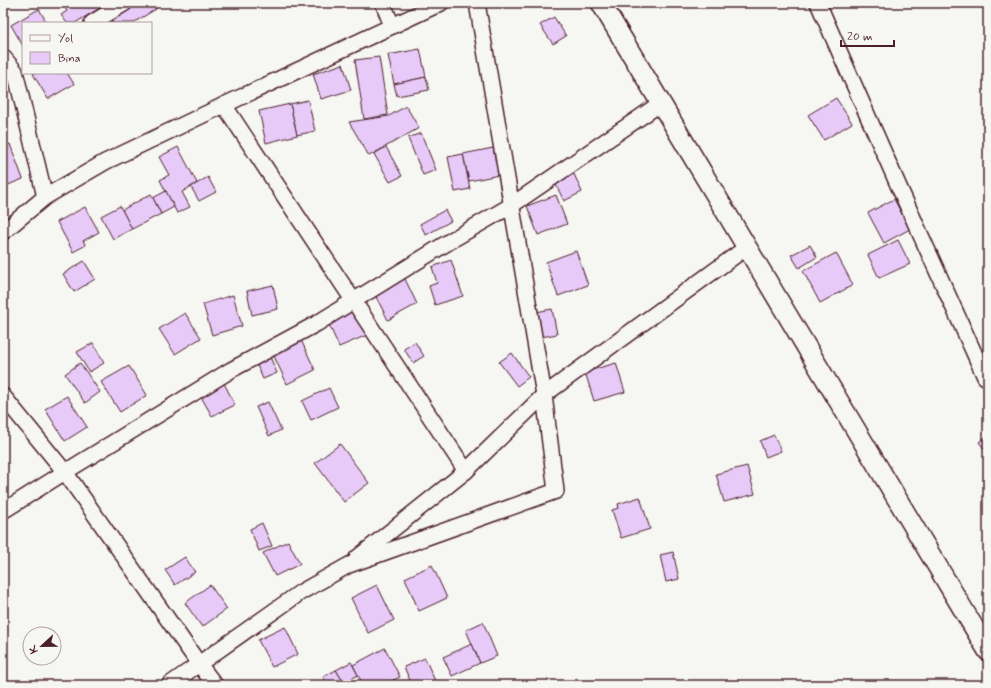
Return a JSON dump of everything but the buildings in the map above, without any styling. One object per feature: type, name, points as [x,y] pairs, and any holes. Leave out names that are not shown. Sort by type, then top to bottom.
[{"type":"street","points":[[94,22],[125,3]]},
{"type":"street","points":[[383,3],[392,26]]},
{"type":"street","points":[[3,232],[45,197],[105,162],[441,3]]},
{"type":"street","points":[[169,685],[300,592],[349,565],[556,491],[544,395],[477,3]]},
{"type":"street","points":[[601,3],[988,652]]},
{"type":"street","points":[[818,3],[979,363],[986,377],[988,376]]},
{"type":"street","points":[[3,57],[19,69],[45,197]]},
{"type":"street","points":[[3,511],[231,370],[316,324],[512,204],[661,104]]},
{"type":"street","points":[[224,105],[466,471]]},
{"type":"street","points":[[349,565],[466,471],[544,395],[746,247]]},
{"type":"street","points":[[3,396],[65,472],[215,685]]}]
